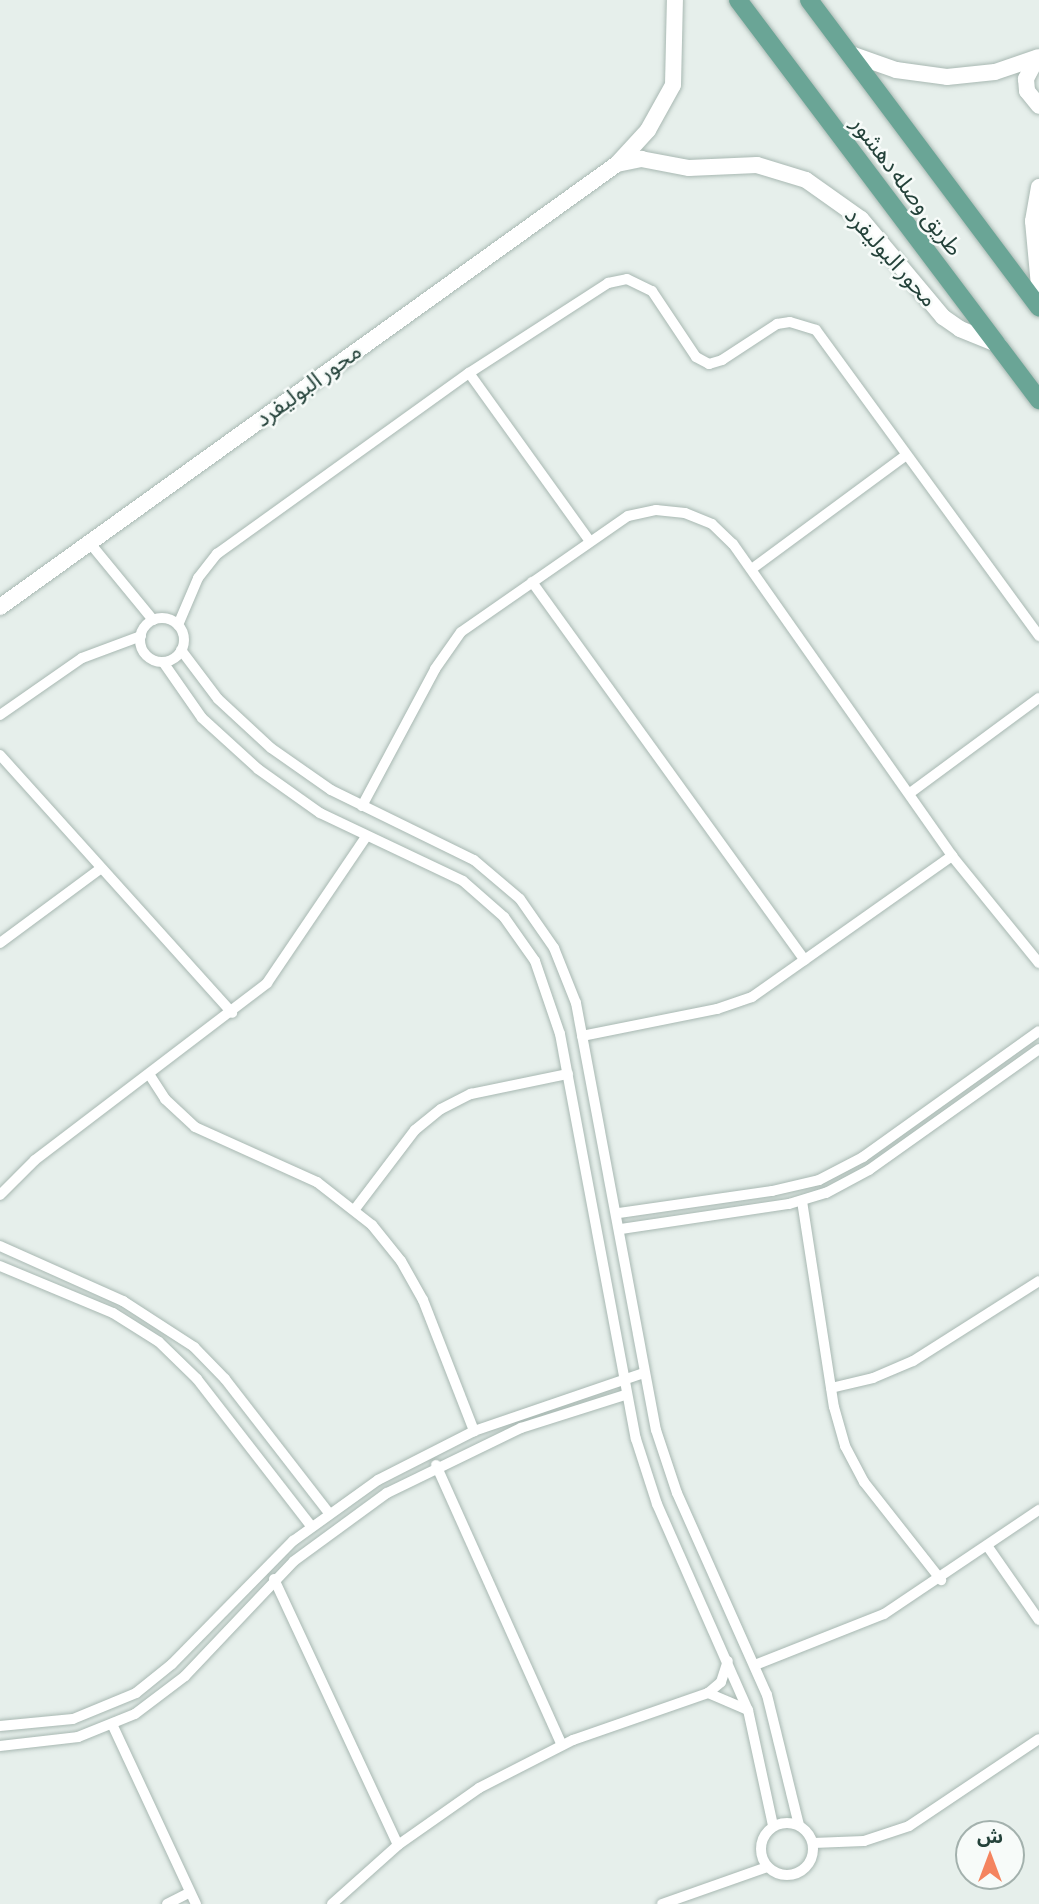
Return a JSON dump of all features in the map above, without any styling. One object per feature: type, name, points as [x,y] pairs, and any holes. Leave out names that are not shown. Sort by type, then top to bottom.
[{"type":"main road","name":"طريق وصله دهشور","points":[[738,0],[1039,400]]},
{"type":"main road","name":"طريق وصله دهشور","points":[[809,0],[1039,307]]},
{"type":"street","name":"محور البوليفرد","points":[[0,607],[617,164],[648,130],[673,85],[675,0]]},
{"type":"street","points":[[848,53],[896,71],[947,77],[995,72],[1038,57]]},
{"type":"street","points":[[1038,57],[1026,79],[1027,91],[1039,106]]},
{"type":"street","name":"محور البوليفرد","points":[[617,164],[641,159],[689,167],[757,165],[806,180],[861,219],[943,317],[960,329],[999,345]]},
{"type":"street","points":[[1039,187],[1033,232],[1039,286]]},
{"type":"street","points":[[178,625],[198,578],[217,554],[469,373],[608,283],[627,279],[652,291],[696,357],[709,364],[722,360],[776,324],[803,324],[816,330],[905,456],[1039,636]]},
{"type":"street","points":[[469,373],[589,540]]},
{"type":"street","points":[[752,568],[905,456]]},
{"type":"street","points":[[362,806],[447,649],[479,617],[628,516],[656,510],[685,513],[712,524],[752,568],[952,856],[1039,962]]},
{"type":"street","points":[[89,542],[152,620]]},
{"type":"street","points":[[532,582],[805,960]]},
{"type":"street","points":[[0,715],[82,657],[141,636],[152,620],[166,618],[178,625],[184,637],[181,650],[163,662]]},
{"type":"street","points":[[141,636],[146,654],[163,662],[202,718],[288,792],[366,837],[447,872],[504,917],[526,946],[547,986],[568,1074],[625,1395],[657,1504],[748,1710],[773,1826],[760,1845],[767,1867],[780,1875],[795,1874],[812,1858],[813,1843],[799,1825],[777,1727],[755,1665],[677,1493],[643,1373],[619,1213],[582,1035],[563,966],[520,899],[457,849],[362,806],[300,770],[218,699],[181,650]]},
{"type":"street","points":[[910,793],[1039,698]]},
{"type":"street","points":[[0,755],[232,1013]]},
{"type":"street","points":[[0,1195],[35,1160],[232,1013],[287,960],[366,837]]},
{"type":"street","points":[[582,1035],[740,1002],[805,960],[952,856]]},
{"type":"street","points":[[0,943],[100,869]]},
{"type":"street","points":[[619,1213],[772,1191],[820,1180],[863,1157],[1039,1031]]},
{"type":"street","points":[[621,1229],[802,1201],[869,1170],[1039,1049]]},
{"type":"street","points":[[149,1074],[165,1099],[195,1127],[317,1182],[355,1209],[388,1242],[413,1280],[474,1431]]},
{"type":"street","points":[[355,1209],[415,1130],[441,1108],[471,1094],[568,1074]]},
{"type":"street","points":[[802,1201],[839,1426],[853,1464],[941,1580]]},
{"type":"street","points":[[0,1247],[123,1301],[194,1347],[225,1379],[329,1513]]},
{"type":"street","points":[[0,1266],[129,1322],[173,1353],[312,1526]]},
{"type":"street","points":[[831,1388],[873,1378],[913,1361],[1039,1281]]},
{"type":"street","points":[[0,1726],[73,1720],[136,1693],[172,1664],[267,1565],[329,1513],[409,1463],[474,1431],[643,1373]]},
{"type":"street","points":[[0,1746],[78,1737],[135,1714],[185,1676],[274,1579],[340,1523],[436,1465],[521,1428],[625,1395]]},
{"type":"street","points":[[436,1465],[562,1745]]},
{"type":"street","points":[[755,1665],[873,1619],[941,1580],[1039,1510]]},
{"type":"street","points":[[988,1547],[1039,1620]]},
{"type":"street","points":[[274,1579],[398,1845]]},
{"type":"street","points":[[332,1904],[398,1845],[479,1788],[562,1745],[708,1693],[721,1682],[728,1661]]},
{"type":"street","points":[[708,1693],[748,1710]]},
{"type":"street","points":[[112,1724],[196,1904]]},
{"type":"street","points":[[813,1843],[864,1841],[902,1829],[1039,1739]]},
{"type":"street","points":[[773,1826],[799,1825]]},
{"type":"street","points":[[662,1904],[767,1867]]},
{"type":"street","points":[[167,1904],[189,1893]]}]
